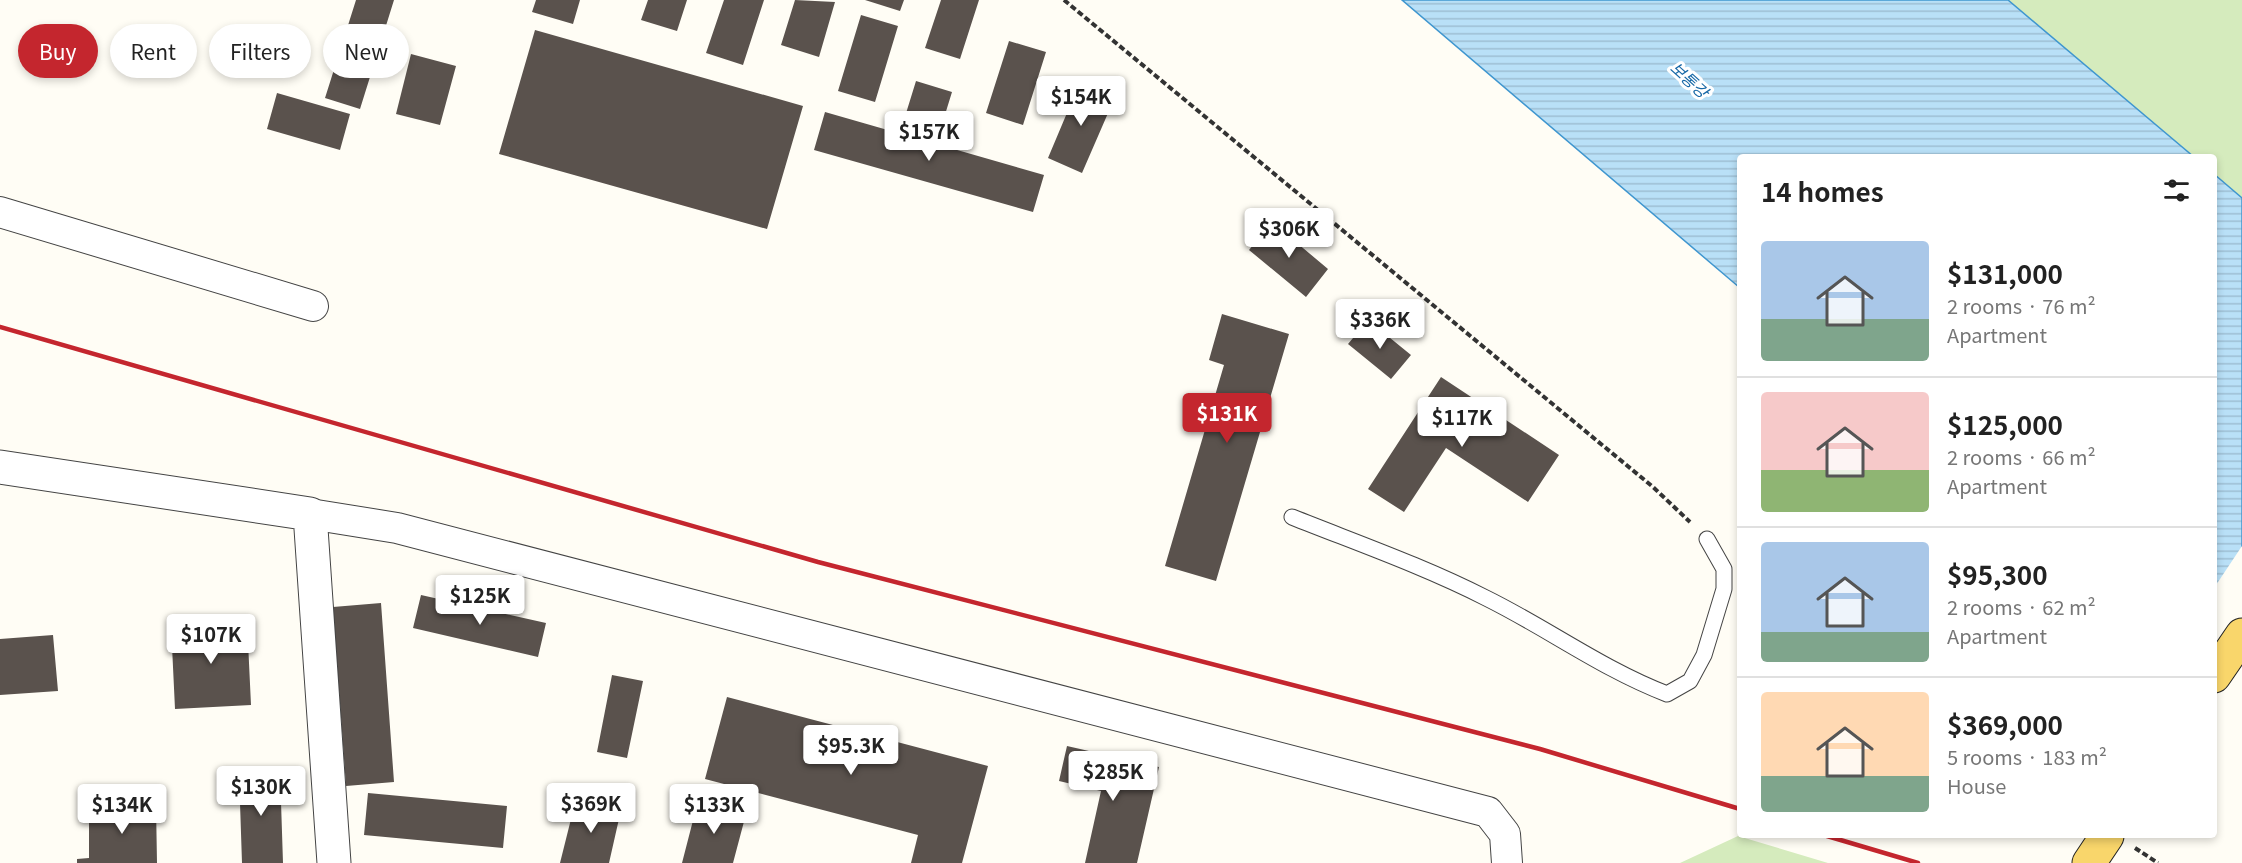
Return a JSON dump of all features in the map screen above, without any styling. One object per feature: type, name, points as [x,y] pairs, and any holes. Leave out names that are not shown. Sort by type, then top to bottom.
[{"type":"main road","points":[[2217,672],[2242,635]]},
{"type":"main road","points":[[2089,863],[2106,838]]},
{"type":"street","points":[[0,212],[314,306]]},
{"type":"street","points":[[0,466],[398,528],[1488,812],[1505,834],[1507,863]]},
{"type":"street","points":[[310,514],[334,863]]},
{"type":"lane","points":[[1292,517],[1415,565],[1486,598],[1630,680],[1666,694],[1690,681],[1695,672],[1704,655],[1724,589],[1724,569],[1707,539]]},
{"type":"path","points":[[1064,0],[1653,487],[1707,539]]},
{"type":"green space","points":[[2008,0],[2242,0],[2242,198],[2217,177],[2217,154],[2190,154]]},
{"type":"green space","points":[[1737,836],[1828,863],[1680,863]]},
{"type":"water","name":"보통강","points":[[1402,0],[2008,0],[2190,154],[1737,154],[1737,285]]},
{"type":"water","points":[[2217,177],[2242,198],[2242,668],[2217,656]]},
{"type":"pier","points":[[2242,546],[2242,671],[2217,658],[2217,584]]},
{"type":"building","points":[[356,0],[394,0],[387,24],[348,24]]},
{"type":"building","points":[[536,0],[580,0],[573,24],[532,12]]},
{"type":"building","points":[[648,0],[687,0],[677,31],[641,20]]},
{"type":"building","points":[[724,0],[764,0],[743,65],[706,53]]},
{"type":"building","points":[[795,0],[835,2],[819,57],[781,45]]},
{"type":"building","points":[[865,0],[904,0],[900,11]]},
{"type":"building","points":[[941,0],[979,0],[960,59],[925,48]]},
{"type":"building","points":[[861,15],[898,26],[875,102],[838,91]]},
{"type":"building","points":[[535,30],[803,106],[767,229],[499,154]]},
{"type":"building","points":[[1009,41],[1046,52],[1023,125],[986,113]]},
{"type":"building","points":[[411,54],[456,66],[440,125],[396,114],[405,78],[409,78]]},
{"type":"building","points":[[331,78],[370,78],[360,109],[325,98]]},
{"type":"building","points":[[916,81],[952,92],[939,134],[903,123]]},
{"type":"building","points":[[1080,82],[1115,97],[1082,173],[1048,158]]},
{"type":"building","points":[[277,93],[350,114],[340,150],[267,129]]},
{"type":"building","points":[[825,112],[1044,175],[1033,212],[814,150]]},
{"type":"building","points":[[1272,222],[1328,269],[1306,297],[1249,250]]},
{"type":"building","points":[[1222,314],[1289,334],[1216,581],[1165,566],[1224,365],[1209,360]]},
{"type":"building","points":[[1368,320],[1411,355],[1391,379],[1348,344]]},
{"type":"building","points":[[1441,377],[1559,455],[1528,502],[1446,448],[1404,512],[1368,489]]},
{"type":"building","points":[[421,595],[546,623],[538,657],[413,628]]},
{"type":"building","points":[[381,603],[394,782],[346,786],[333,607]]},
{"type":"building","points":[[247,621],[251,705],[175,709],[171,625]]},
{"type":"building","points":[[53,635],[58,691],[0,695],[0,639]]},
{"type":"building","points":[[612,675],[643,681],[627,758],[597,752]]},
{"type":"building","points":[[727,697],[988,766],[962,863],[911,863],[918,835],[705,779]]},
{"type":"building","points":[[1067,746],[1159,767],[1137,863],[1085,863],[1101,791],[1059,781]]},
{"type":"building","points":[[280,771],[283,863],[242,863],[239,773]]},
{"type":"building","points":[[368,793],[507,806],[503,848],[364,835]]},
{"type":"building","points":[[576,799],[621,810],[609,863],[560,863]]},
{"type":"building","points":[[698,801],[746,814],[733,863],[682,863]]},
{"type":"building","points":[[156,805],[157,863],[77,863],[77,859],[89,858],[89,806]]},
{"type":"railway","points":[[0,327],[818,562],[1540,749],[1737,808]]},
{"type":"railway","points":[[1834,838],[1918,863]]}]
